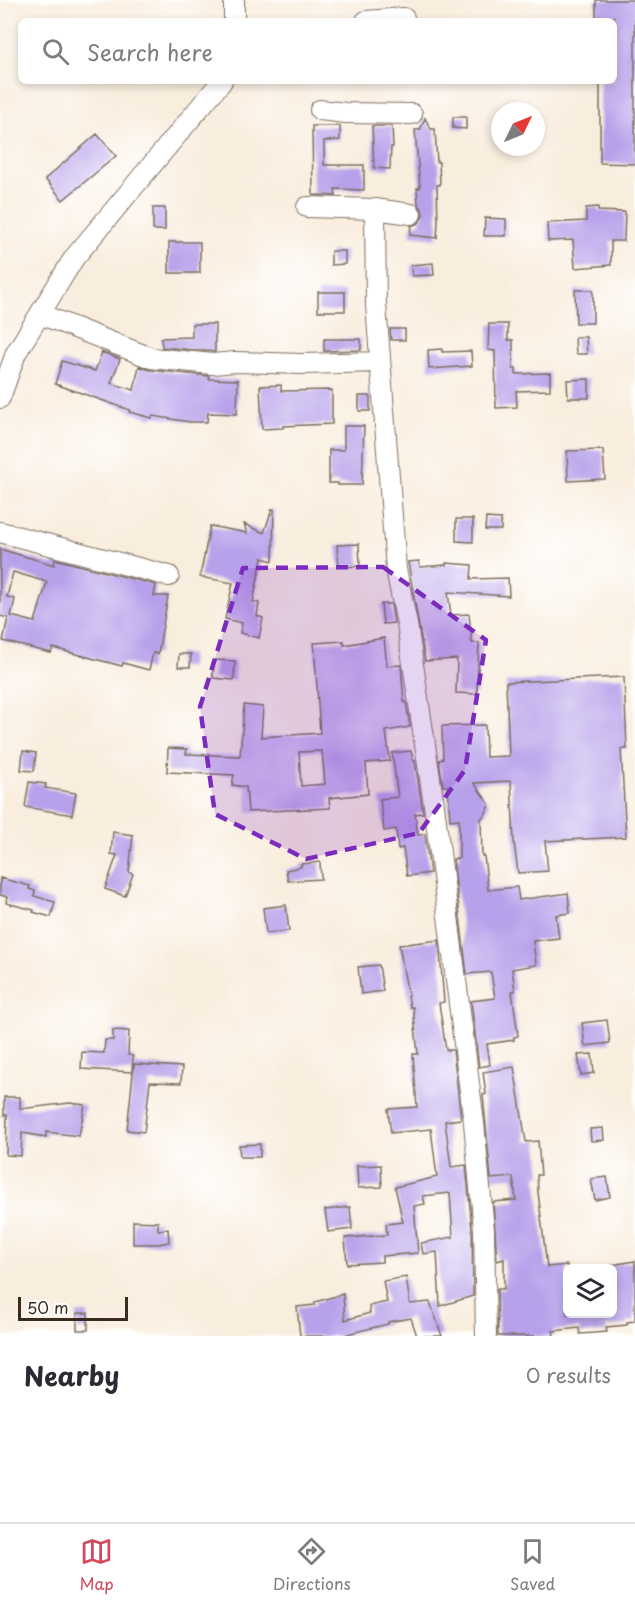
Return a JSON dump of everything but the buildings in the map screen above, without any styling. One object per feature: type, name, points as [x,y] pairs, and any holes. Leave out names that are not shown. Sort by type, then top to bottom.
[{"type":"street","points":[[234,0],[234,18]]},
{"type":"street","points":[[0,398],[16,353],[74,258],[219,84]]},
{"type":"street","points":[[320,110],[346,113],[412,114]]},
{"type":"street","points":[[308,207],[375,209],[411,214]]},
{"type":"street","points":[[375,209],[376,305],[396,569],[407,624],[434,805],[474,1123],[484,1230],[486,1336]]},
{"type":"street","points":[[40,314],[151,358],[213,364],[380,362]]},
{"type":"street","points":[[0,532],[169,576]]},
{"type":"highlighted area","points":[[383,567],[486,640],[465,770],[419,833],[306,859],[215,814],[200,707],[243,568]]}]
